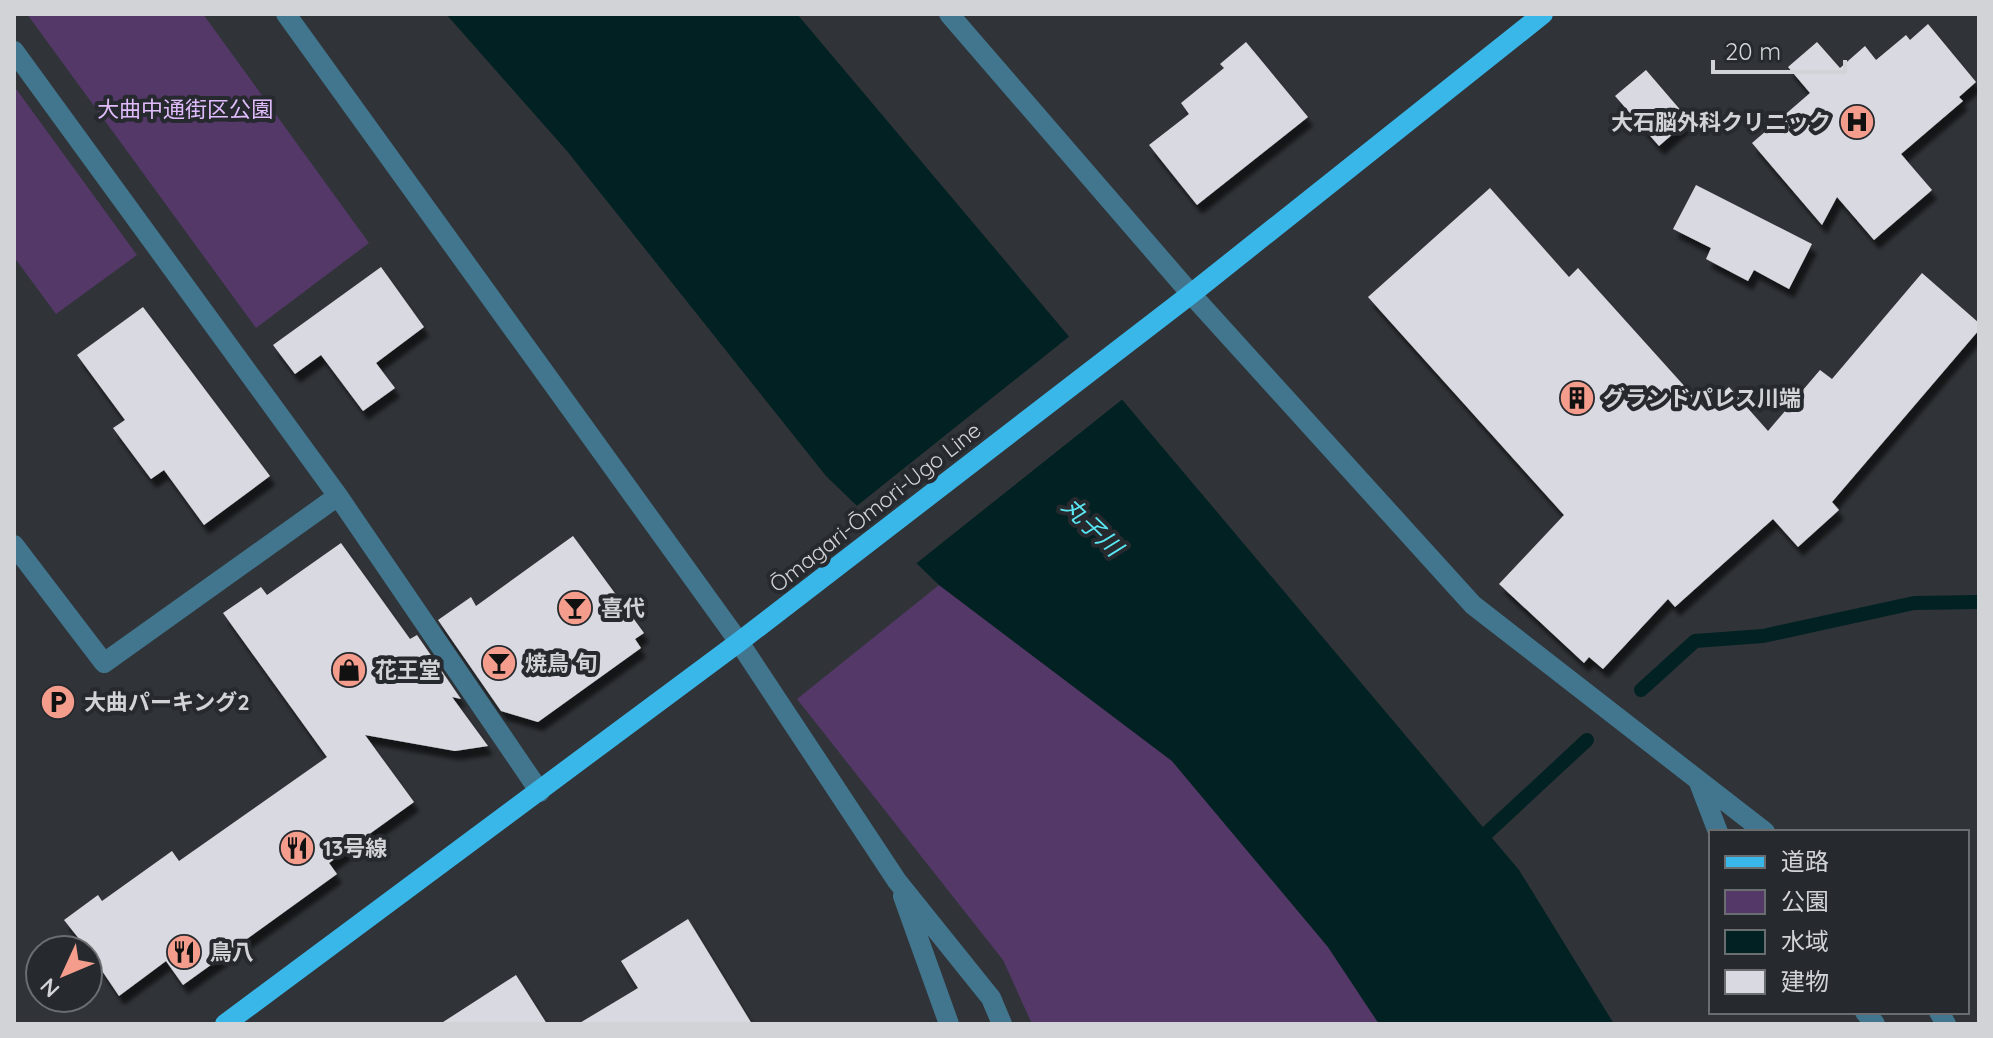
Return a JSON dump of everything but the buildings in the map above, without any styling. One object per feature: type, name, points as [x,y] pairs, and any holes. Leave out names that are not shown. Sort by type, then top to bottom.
[{"type":"main road","name":"Ōmagari-Ōmori-Ugo Line","points":[[225,1024],[739,642],[1191,294],[1543,14]]},
{"type":"street","points":[[286,14],[739,642],[897,881],[991,998],[1002,1024]]},
{"type":"street","points":[[949,14],[1191,294],[1473,605],[1762,830]]},
{"type":"street","points":[[14,51],[338,496],[540,792]]},
{"type":"street","points":[[14,545],[104,663],[338,496]]},
{"type":"street","points":[[1698,780],[1717,830]]},
{"type":"street","points":[[897,881],[949,1024]]},
{"type":"green space","name":"大曲中通街区公園","points":[[27,14],[203,14],[369,243],[256,328]]},
{"type":"green space","points":[[14,86],[137,255],[56,314],[14,257]]},
{"type":"green space","points":[[939,585],[1172,761],[1328,947],[1379,1024],[1032,1024],[1003,960],[797,699]]},
{"type":"water","name":"丸子川","points":[[446,14],[797,14],[1519,870],[1614,1024],[1379,1024],[1328,947],[1172,761],[939,585],[826,476],[567,151]]},
{"type":"pier","points":[[1071,335],[1124,398],[913,566],[853,509]]},
{"type":"waterway","points":[[1641,690],[1695,641],[1763,636],[1914,603],[1979,602]]},
{"type":"waterway","points":[[1475,844],[1587,740]]},
{"type":"place","name":"大石脳外科クリニック","points":[[1857,122]]},
{"type":"place","name":"グランドパレス川端","points":[[1577,398]]},
{"type":"place","name":"喜代","points":[[575,608]]},
{"type":"place","name":"焼鳥 旬","points":[[499,663]]},
{"type":"place","name":"花王堂","points":[[349,670]]},
{"type":"place","name":"大曲パーキング2","points":[[58,702]]},
{"type":"place","name":"13号線","points":[[297,848]]},
{"type":"place","name":"鳥八","points":[[184,952]]}]
